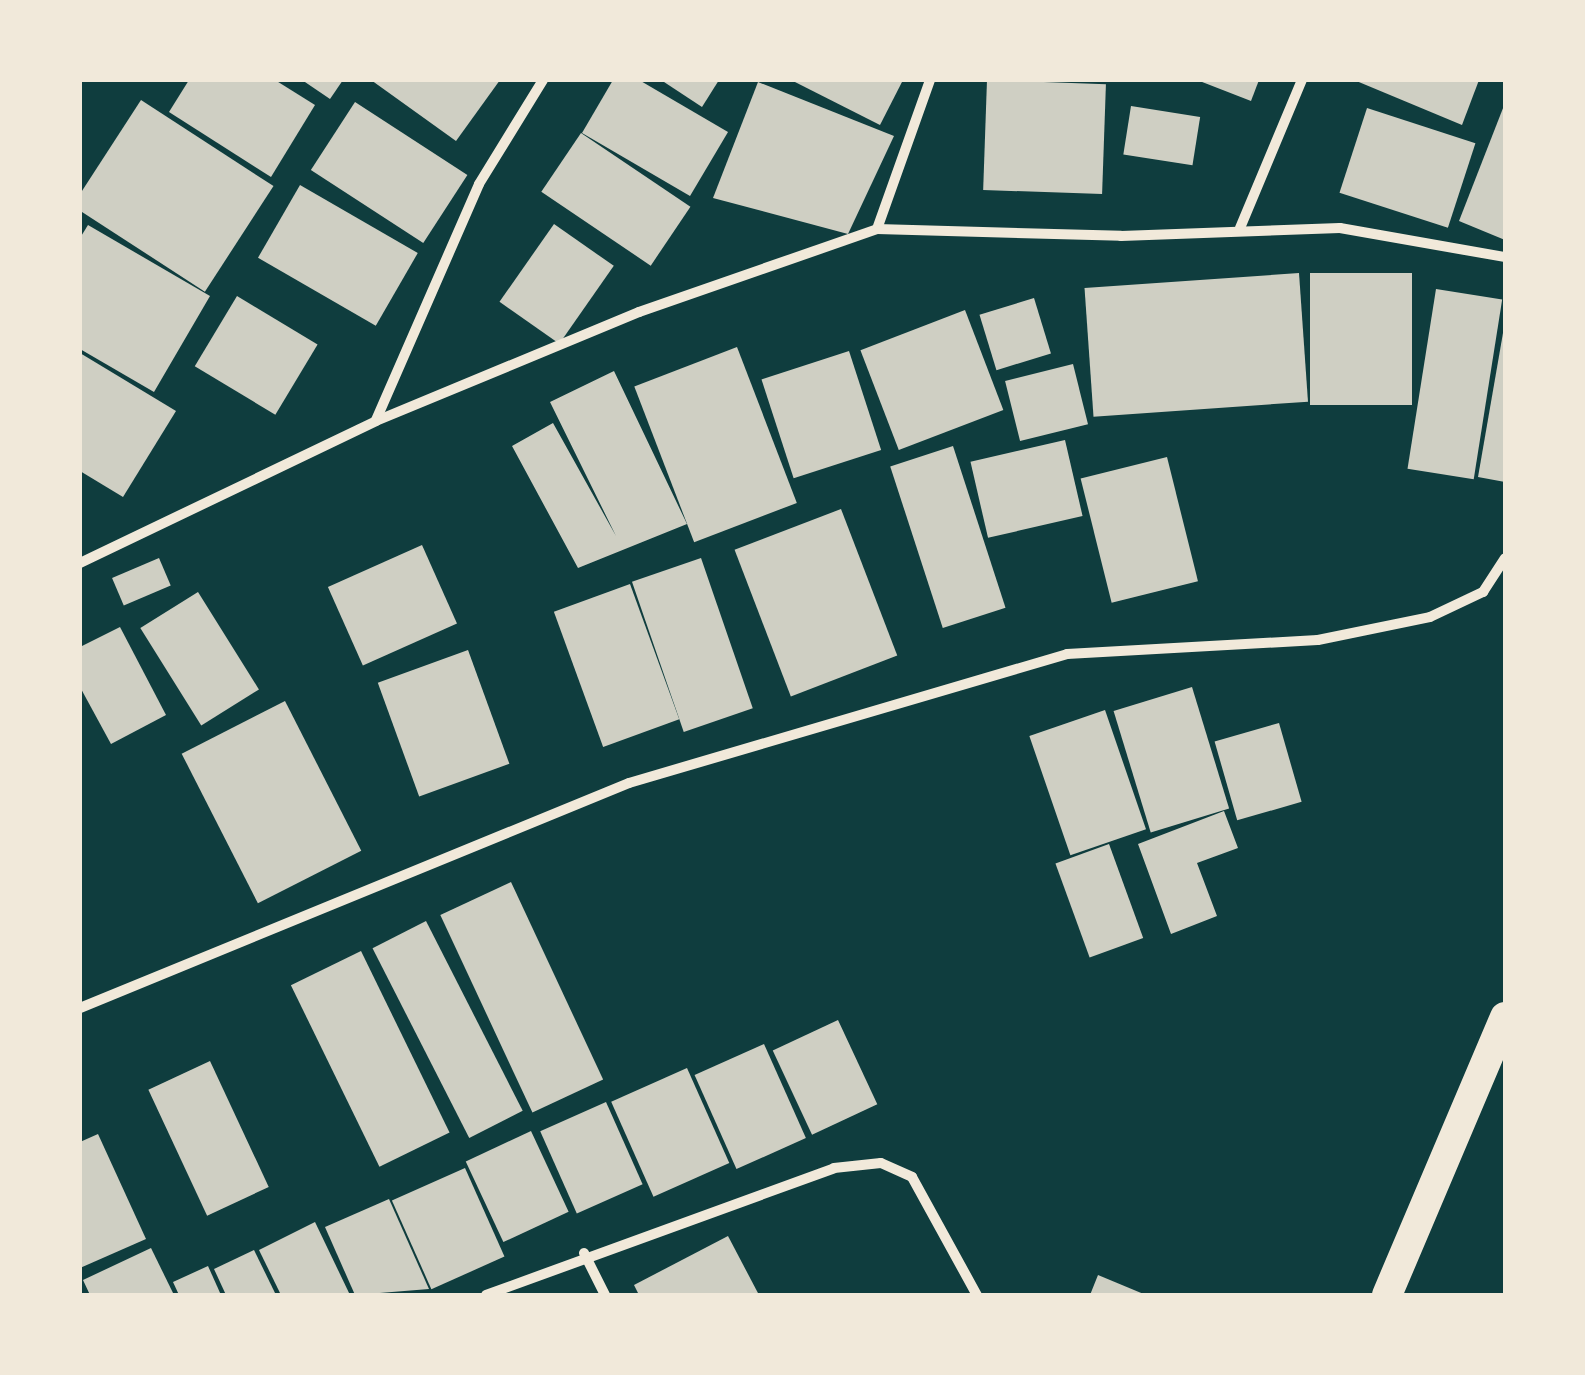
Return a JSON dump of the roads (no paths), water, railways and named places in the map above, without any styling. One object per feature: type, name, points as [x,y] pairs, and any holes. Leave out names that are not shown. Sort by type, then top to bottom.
[{"type":"highway","points":[[1386,1295],[1505,1016]]},
{"type":"street","points":[[376,421],[479,184],[543,80]]},
{"type":"street","points":[[878,229],[930,80]]},
{"type":"street","points":[[1240,228],[1302,80]]},
{"type":"street","points":[[80,564],[376,421],[639,312],[878,229],[1121,236],[1240,228],[1340,228],[1505,257]]},
{"type":"street","points":[[80,1008],[629,783],[1067,654],[1318,640],[1430,617],[1483,592],[1505,558]]},
{"type":"street","points":[[486,1295],[584,1253],[834,1168],[881,1163],[912,1176],[978,1295]]},
{"type":"street","points":[[584,1253],[605,1295]]}]
